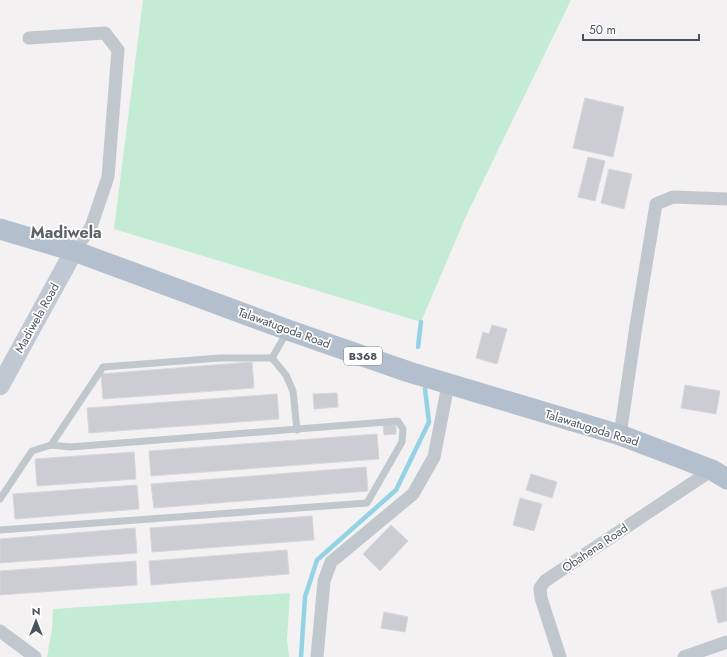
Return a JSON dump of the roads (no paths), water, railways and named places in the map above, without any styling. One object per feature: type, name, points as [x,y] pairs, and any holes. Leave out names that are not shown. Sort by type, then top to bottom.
[{"type":"main road","name":"Talawatugoda Road","points":[[0,229],[74,251],[288,330],[448,385],[620,435],[720,475]]},
{"type":"main road","name":"Madiwela Road","points":[[0,386],[74,251]]},
{"type":"street","points":[[29,38],[105,33],[118,50],[108,177],[92,227],[74,251]]},
{"type":"street","points":[[620,435],[656,204],[673,198],[727,198]]},
{"type":"street","points":[[317,657],[324,581],[331,562],[413,494],[434,456],[448,385]]},
{"type":"street","name":"Obahena Road","points":[[560,657],[541,598],[540,588],[545,581],[720,475]]},
{"type":"street","points":[[0,631],[35,657]]},
{"type":"street","points":[[684,657],[727,642]]},
{"type":"lane","points":[[272,358],[288,330]]},
{"type":"lane","points":[[51,445],[103,367],[220,358],[272,358]]},
{"type":"lane","points":[[272,358],[286,375],[293,391],[297,430]]},
{"type":"lane","points":[[0,499],[32,451],[51,445],[70,447],[398,421],[403,429],[402,442],[367,503],[0,530]]},
{"type":"waterway","points":[[418,347],[421,322]]},
{"type":"waterway","points":[[301,657],[305,597],[317,560],[396,490],[429,422],[425,389]]},
{"type":"district","name":"Madiwela","points":[[66,232]]}]
